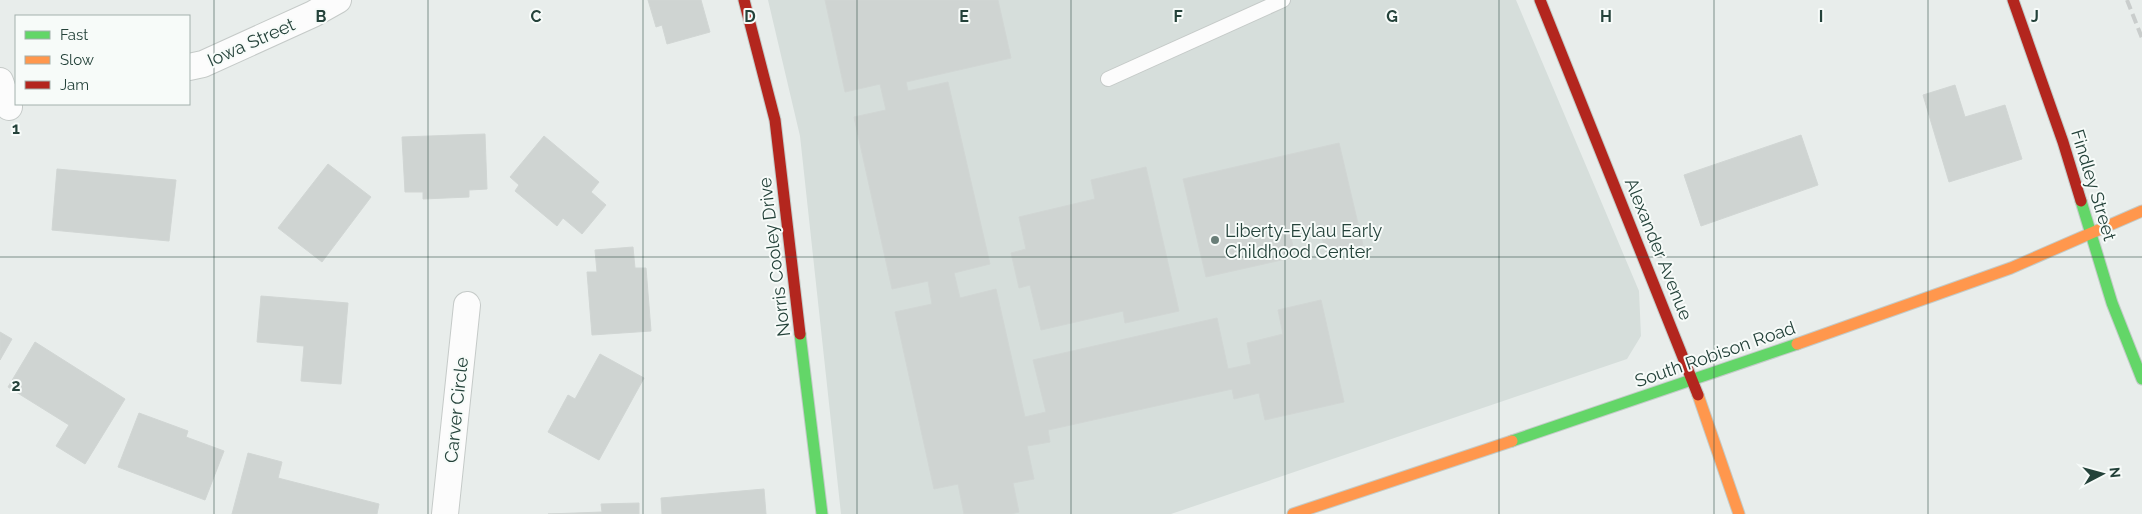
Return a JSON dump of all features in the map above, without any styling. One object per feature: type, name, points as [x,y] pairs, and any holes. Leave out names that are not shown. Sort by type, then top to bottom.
[{"type":"street","name":"Iowa Street","points":[[190,67],[211,60],[313,14],[338,0]]},
{"type":"street","name":"Norris Cooley Drive","points":[[744,0],[775,120],[822,514]]},
{"type":"street","name":"Alexander Avenue","points":[[1540,0],[1693,381],[1739,514]]},
{"type":"street","name":"Findley Street","points":[[2013,0],[2064,142],[2112,303],[2142,379]]},
{"type":"street","points":[[0,81],[11,106]]},
{"type":"street","name":"South Robison Road","points":[[1293,514],[1693,381],[1948,292],[2091,235],[2142,211]]},
{"type":"street","name":"Carver Circle","points":[[445,514],[467,305]]},
{"type":"lane","points":[[1108,79],[1283,0]]},
{"type":"shaded area","name":"Liberty-Eylau Early Childhood Center","points":[[768,0],[1516,0],[1639,291],[1641,336],[1627,359],[1171,514],[841,514],[800,136]]},
{"type":"building","points":[[648,0],[701,0],[710,32],[667,44],[662,25],[656,27]]},
{"type":"building","points":[[825,0],[998,0],[1011,58],[906,82],[908,91],[948,82],[990,264],[954,273],[960,298],[996,289],[1025,417],[1046,412],[1033,360],[1217,318],[1228,369],[1251,364],[1247,343],[1283,334],[1278,310],[1321,300],[1344,402],[1265,420],[1259,393],[1234,399],[1232,389],[1048,430],[1050,442],[1027,446],[1034,479],[1013,483],[1019,512],[1011,514],[964,514],[958,484],[934,489],[895,312],[932,304],[928,281],[892,289],[854,117],[886,110],[880,84],[845,92]]},
{"type":"building","points":[[1955,85],[1965,117],[2005,105],[2022,159],[1949,182],[1923,95]]},
{"type":"building","points":[[485,134],[487,189],[469,190],[469,197],[423,199],[423,192],[405,192],[402,137]]},
{"type":"building","points":[[1801,135],[1818,185],[1701,226],[1684,175]]},
{"type":"building","points":[[544,136],[599,182],[591,192],[606,205],[582,234],[563,218],[557,226],[515,191],[519,185],[510,177]]},
{"type":"building","points":[[1339,143],[1363,245],[1326,253],[1320,230],[1291,237],[1295,257],[1206,277],[1183,179]]},
{"type":"building","points":[[328,164],[371,197],[322,262],[278,228]]},
{"type":"building","points":[[1146,167],[1179,311],[1125,323],[1123,311],[1041,330],[1030,285],[1019,288],[1011,253],[1026,249],[1019,217],[1095,199],[1091,180]]},
{"type":"building","points":[[57,169],[176,180],[169,241],[52,230]]},
{"type":"building","points":[[633,247],[635,268],[646,268],[651,331],[592,335],[587,272],[597,272],[595,250]]},
{"type":"building","points":[[261,296],[348,303],[341,384],[301,381],[304,346],[257,342]]},
{"type":"building","points":[[0,332],[12,339],[0,360]]},
{"type":"building","points":[[35,342],[125,399],[85,464],[56,446],[69,425],[8,387]]},
{"type":"building","points":[[600,354],[644,378],[599,460],[548,432],[568,395],[575,399]]},
{"type":"building","points":[[139,413],[188,431],[186,437],[224,451],[205,500],[118,467]]},
{"type":"building","points":[[248,453],[282,462],[278,478],[379,504],[377,514],[232,514]]},
{"type":"building","points":[[764,489],[766,514],[662,514],[661,498]]},
{"type":"building","points":[[639,503],[639,514],[548,514],[602,512],[601,504]]},
{"type":"railway","points":[[2127,0],[2142,38]]},
{"type":"traffic: fast","points":[[2081,201],[2112,303],[2142,379]]},
{"type":"traffic: fast","points":[[800,334],[822,514]]},
{"type":"traffic: fast","points":[[1512,441],[1797,344]]},
{"type":"traffic: slow","points":[[1797,344],[2011,268],[2142,211]]},
{"type":"traffic: slow","points":[[1698,395],[1739,514]]},
{"type":"traffic: slow","points":[[1293,514],[1512,441]]},
{"type":"traffic: jam","points":[[744,0],[775,120],[800,334]]},
{"type":"traffic: jam","points":[[1540,0],[1698,395]]},
{"type":"traffic: jam","points":[[2013,0],[2063,142],[2081,201]]},
{"type":"place","name":"Liberty-Eylau Early Childhood Center","points":[[1215,240]]}]
